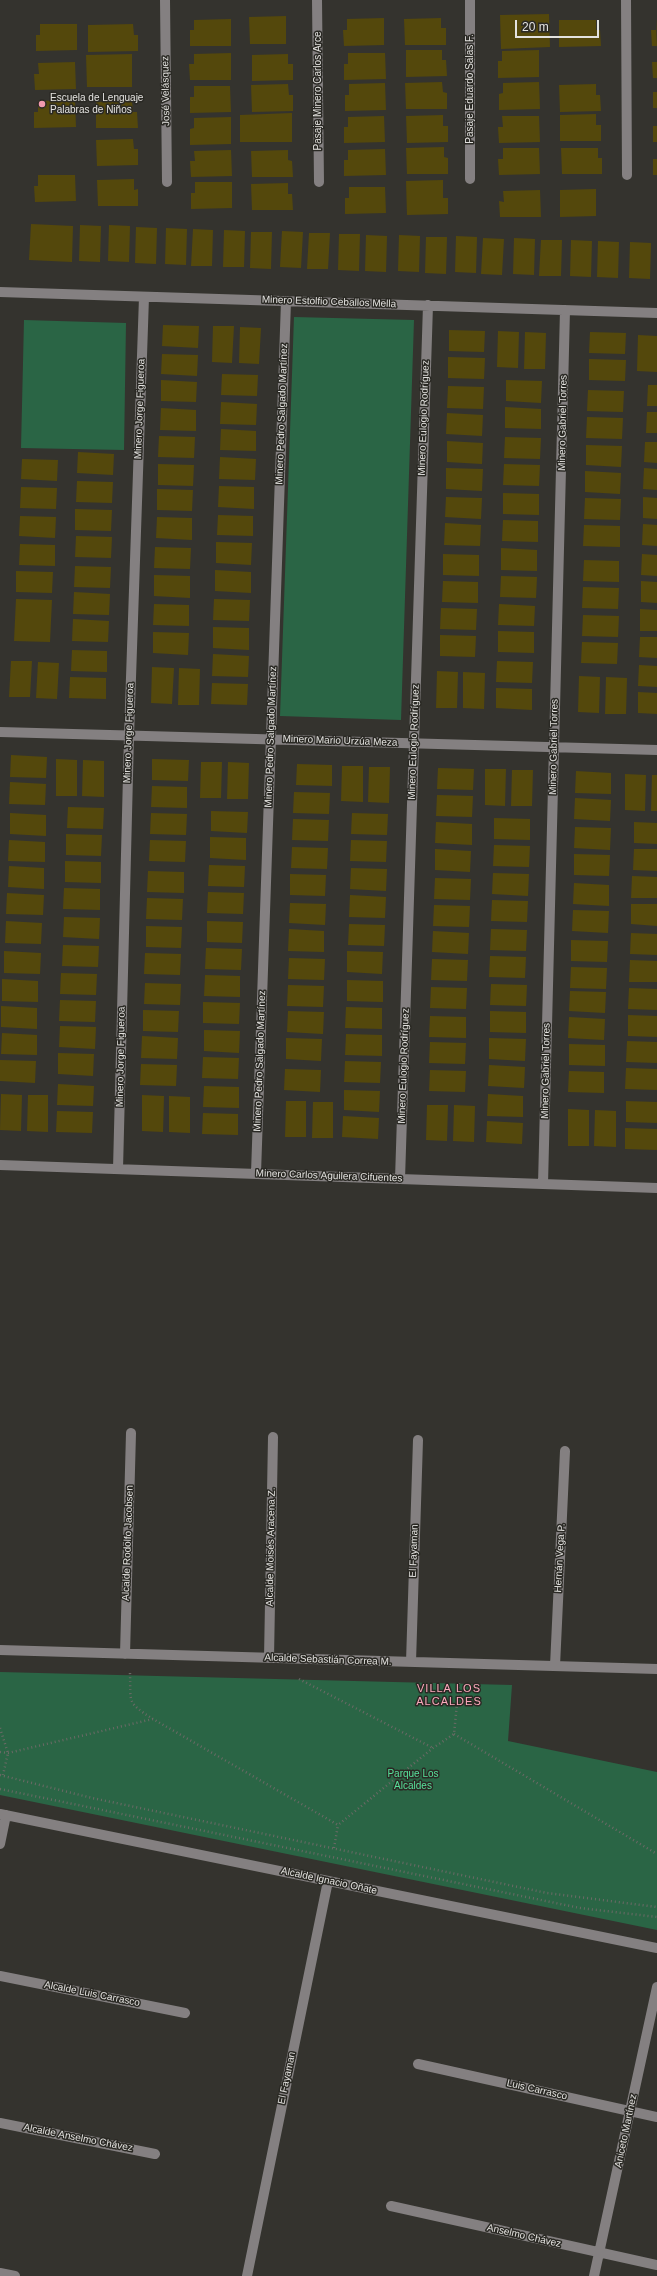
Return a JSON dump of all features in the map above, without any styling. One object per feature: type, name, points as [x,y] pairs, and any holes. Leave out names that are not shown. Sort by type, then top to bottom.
[{"type":"street","name":"José Velásquez","points":[[165,0],[167,182]]},
{"type":"street","name":"Pasaje Minero Carlos Arce","points":[[317,0],[319,182]]},
{"type":"street","name":"Pasaje Eduardo Salas F.","points":[[470,0],[470,179]]},
{"type":"street","points":[[626,0],[628,175]]},
{"type":"street","name":"Minero Estolfio Ceballos Mella","points":[[0,292],[657,313]]},
{"type":"street","name":"Minero Jorge Figueroa","points":[[118,1169],[128,736],[144,297]]},
{"type":"street","name":"Minero Pedro Salgado Martínez","points":[[256,1174],[286,301]]},
{"type":"street","name":"Minero Eulogio Rodríguez","points":[[400,1179],[428,305]]},
{"type":"street","name":"Minero Gabriel Torres","points":[[543,1184],[565,310]]},
{"type":"street","name":"Minero Mario Urzúa Meza","points":[[0,732],[657,750]]},
{"type":"street","name":"Minero Carlos Aguilera Cifuentes","points":[[0,1165],[657,1188]]},
{"type":"street","name":"Alcalde Rodolfo Jacobsen","points":[[125,1654],[131,1432]]},
{"type":"street","name":"Alcalde Moisés Aracena Z.","points":[[269,1658],[273,1437]]},
{"type":"street","name":"El Fayaman","points":[[411,1662],[418,1440]]},
{"type":"street","name":"Hernán Vega P.","points":[[555,1666],[565,1451]]},
{"type":"street","name":"Alcalde Sebastián Correa M.","points":[[0,1650],[657,1669]]},
{"type":"street","points":[[0,1844],[3,1814]]},
{"type":"street","name":"Alcalde Ignacio Oñate","points":[[3,1814],[657,1948]]},
{"type":"street","name":"El Fayaman","points":[[247,2276],[328,1881]]},
{"type":"street","name":"Alcalde Luis Carrasco","points":[[0,1976],[185,2013]]},
{"type":"street","name":"Aniceto Martínez","points":[[594,2276],[657,1987]]},
{"type":"street","name":"Luis Carrasco","points":[[418,2064],[657,2117]]},
{"type":"street","name":"Alcalde Anselmo Chávez","points":[[0,2123],[156,2154]]},
{"type":"street","name":"Anselmo Chávez","points":[[391,2206],[657,2265]]},
{"type":"street","points":[[0,2273],[15,2276]]},
{"type":"path","points":[[125,1654],[130,1674],[130,1697],[132,1705],[153,1719],[338,1825]]},
{"type":"path","points":[[454,1734],[461,1664]]},
{"type":"path","points":[[297,1678],[433,1748]]},
{"type":"path","points":[[0,1752],[8,1753],[153,1719]]},
{"type":"path","points":[[0,1728],[8,1753],[1,1775],[92,1798],[547,1893],[657,1907]]},
{"type":"path","points":[[334,1848],[338,1825],[433,1748],[454,1734]]},
{"type":"path","points":[[454,1734],[657,1854]]},
{"type":"path","points":[[0,1789],[580,1908],[657,1917]]},
{"type":"green space","points":[[294,317],[414,320],[401,720],[280,716]]},
{"type":"green space","points":[[24,320],[126,323],[124,450],[21,448]]},
{"type":"green space","name":"Parque Los Alcaldes","points":[[0,1672],[512,1685],[508,1741],[657,1772],[657,1930],[0,1795]]},
{"type":"building","points":[[549,14],[550,47],[501,49],[500,15]]},
{"type":"building","points":[[286,16],[286,44],[250,44],[249,17]]},
{"type":"building","points":[[384,18],[384,45],[344,46],[343,30],[347,30],[347,19]]},
{"type":"building","points":[[441,18],[441,28],[446,28],[446,45],[405,45],[404,19]]},
{"type":"building","points":[[231,19],[231,46],[190,46],[190,30],[194,30],[194,20]]},
{"type":"building","points":[[656,19],[657,46],[652,46],[651,30],[656,30]]},
{"type":"building","points":[[559,20],[596,20],[596,30],[600,30],[601,46],[559,47]]},
{"type":"building","points":[[40,24],[77,24],[77,50],[36,51],[36,35],[40,35]]},
{"type":"building","points":[[133,24],[134,35],[138,35],[138,51],[88,52],[88,25]]},
{"type":"building","points":[[406,50],[442,50],[442,60],[446,60],[447,76],[406,77]]},
{"type":"building","points":[[539,50],[539,77],[498,78],[498,61],[502,61],[502,51]]},
{"type":"building","points":[[231,53],[231,80],[190,80],[189,64],[194,64],[194,54]]},
{"type":"building","points":[[348,53],[385,53],[386,79],[344,80],[344,64],[348,64]]},
{"type":"building","points":[[132,54],[132,87],[87,87],[86,55]]},
{"type":"building","points":[[288,54],[288,64],[293,64],[293,80],[252,81],[252,55]]},
{"type":"building","points":[[75,62],[76,89],[35,90],[34,74],[39,74],[38,63]]},
{"type":"building","points":[[652,62],[657,62],[657,78],[653,78]]},
{"type":"building","points":[[442,82],[443,92],[447,93],[447,109],[406,109],[405,83]]},
{"type":"building","points":[[539,82],[540,109],[499,110],[499,94],[503,93],[503,83]]},
{"type":"building","points":[[385,83],[386,110],[345,111],[345,95],[349,95],[349,84]]},
{"type":"building","points":[[288,84],[289,95],[293,95],[293,111],[252,112],[251,85]]},
{"type":"building","points":[[596,84],[596,95],[600,95],[601,111],[560,112],[559,85]]},
{"type":"building","points":[[194,86],[230,86],[231,112],[190,113],[190,97],[194,97]]},
{"type":"building","points":[[653,92],[657,92],[657,108],[653,108]]},
{"type":"building","points":[[75,100],[76,127],[34,128],[34,112],[38,112],[38,101]]},
{"type":"building","points":[[132,101],[133,112],[137,112],[138,128],[96,128],[96,102]]},
{"type":"building","points":[[292,113],[292,142],[240,142],[240,115]]},
{"type":"building","points":[[596,114],[596,125],[601,125],[601,141],[560,141],[560,115]]},
{"type":"building","points":[[443,115],[443,126],[448,126],[448,142],[407,143],[406,116]]},
{"type":"building","points":[[384,116],[385,142],[344,143],[344,127],[348,127],[348,117]]},
{"type":"building","points":[[502,116],[539,116],[540,142],[499,143],[498,127],[503,127]]},
{"type":"building","points":[[231,117],[231,144],[190,145],[190,129],[194,128],[194,118]]},
{"type":"building","points":[[653,126],[657,126],[657,142],[653,142]]},
{"type":"building","points":[[133,139],[134,149],[138,149],[138,165],[97,166],[96,140]]},
{"type":"building","points":[[444,147],[444,157],[448,158],[448,174],[407,174],[406,148]]},
{"type":"building","points":[[503,148],[539,148],[540,174],[499,175],[498,159],[503,159]]},
{"type":"building","points":[[561,148],[598,148],[598,158],[602,158],[602,174],[562,174]]},
{"type":"building","points":[[385,149],[386,175],[344,176],[344,160],[348,160],[348,150]]},
{"type":"building","points":[[231,150],[232,176],[191,177],[190,161],[195,161],[194,151]]},
{"type":"building","points":[[288,150],[288,160],[292,161],[293,177],[252,177],[251,151]]},
{"type":"building","points":[[653,159],[657,159],[657,175],[653,175]]},
{"type":"building","points":[[38,175],[75,175],[76,201],[35,202],[34,186],[38,186]]},
{"type":"building","points":[[134,179],[134,190],[138,189],[138,206],[98,206],[97,180]]},
{"type":"building","points":[[443,180],[443,198],[448,198],[448,214],[407,215],[406,181]]},
{"type":"building","points":[[195,182],[232,182],[232,208],[191,209],[191,193],[195,193]]},
{"type":"building","points":[[288,183],[288,194],[292,194],[293,210],[252,210],[251,184]]},
{"type":"building","points":[[349,187],[385,187],[386,213],[345,214],[345,198],[349,198]]},
{"type":"building","points":[[596,189],[596,216],[560,217],[560,190]]},
{"type":"building","points":[[540,190],[541,217],[500,217],[499,201],[504,202],[503,191]]},
{"type":"building","points":[[31,224],[73,226],[72,262],[29,260]]},
{"type":"building","points":[[80,225],[101,226],[100,262],[79,261]]},
{"type":"building","points":[[109,225],[130,226],[129,262],[108,261]]},
{"type":"building","points":[[136,227],[157,228],[156,264],[135,263]]},
{"type":"building","points":[[166,228],[187,229],[186,265],[165,264]]},
{"type":"building","points":[[193,229],[213,230],[212,266],[191,266]]},
{"type":"building","points":[[224,230],[245,231],[244,267],[223,267]]},
{"type":"building","points":[[282,231],[303,232],[301,268],[280,267]]},
{"type":"building","points":[[251,232],[272,232],[271,269],[250,268]]},
{"type":"building","points":[[309,233],[330,233],[328,269],[307,269]]},
{"type":"building","points":[[339,234],[360,234],[359,271],[338,270]]},
{"type":"building","points":[[366,235],[387,236],[386,272],[365,271]]},
{"type":"building","points":[[399,235],[420,236],[419,272],[398,271]]},
{"type":"building","points":[[456,236],[477,237],[476,273],[455,272]]},
{"type":"building","points":[[426,237],[447,237],[446,274],[425,273]]},
{"type":"building","points":[[483,238],[504,239],[502,275],[481,274]]},
{"type":"building","points":[[514,238],[535,239],[534,275],[513,274]]},
{"type":"building","points":[[541,240],[562,240],[561,276],[539,276]]},
{"type":"building","points":[[571,240],[592,241],[591,277],[570,276]]},
{"type":"building","points":[[598,241],[619,242],[618,278],[597,277]]},
{"type":"building","points":[[630,242],[651,243],[650,279],[629,278]]},
{"type":"building","points":[[163,325],[199,326],[198,348],[162,346]]},
{"type":"building","points":[[213,326],[234,326],[232,363],[212,362]]},
{"type":"building","points":[[240,327],[261,328],[259,364],[239,363]]},
{"type":"building","points":[[449,330],[485,331],[484,352],[449,351]]},
{"type":"building","points":[[498,331],[519,332],[518,368],[497,367]]},
{"type":"building","points":[[525,332],[546,333],[545,369],[524,369]]},
{"type":"building","points":[[590,332],[626,333],[625,354],[589,353]]},
{"type":"building","points":[[638,335],[657,336],[657,372],[637,371]]},
{"type":"building","points":[[162,354],[198,355],[197,376],[161,374]]},
{"type":"building","points":[[448,357],[485,358],[484,379],[448,378]]},
{"type":"building","points":[[589,359],[626,360],[625,381],[589,380]]},
{"type":"building","points":[[222,374],[258,375],[257,396],[221,395]]},
{"type":"building","points":[[161,380],[197,382],[196,402],[161,401]]},
{"type":"building","points":[[506,380],[542,381],[541,403],[506,401]]},
{"type":"building","points":[[648,385],[657,385],[657,406],[647,406]]},
{"type":"building","points":[[448,386],[484,387],[483,409],[447,408]]},
{"type":"building","points":[[588,390],[624,391],[623,412],[587,411]]},
{"type":"building","points":[[221,402],[257,404],[256,425],[220,424]]},
{"type":"building","points":[[505,407],[541,409],[541,429],[505,428]]},
{"type":"building","points":[[161,408],[196,410],[196,431],[160,430]]},
{"type":"building","points":[[647,412],[657,412],[657,433],[646,433]]},
{"type":"building","points":[[447,413],[483,415],[482,436],[446,434]]},
{"type":"building","points":[[587,417],[623,418],[622,439],[586,438]]},
{"type":"building","points":[[221,429],[256,431],[256,451],[220,450]]},
{"type":"building","points":[[159,436],[195,437],[194,458],[158,457]]},
{"type":"building","points":[[505,437],[541,438],[540,459],[504,458]]},
{"type":"building","points":[[447,441],[483,443],[482,464],[447,462]]},
{"type":"building","points":[[645,442],[657,442],[657,463],[644,462]]},
{"type":"building","points":[[586,445],[622,446],[621,467],[586,465]]},
{"type":"building","points":[[78,452],[114,454],[113,475],[77,473]]},
{"type":"building","points":[[220,457],[256,459],[255,480],[219,479]]},
{"type":"building","points":[[22,459],[58,460],[57,481],[21,479]]},
{"type":"building","points":[[158,464],[194,465],[193,486],[158,485]]},
{"type":"building","points":[[504,464],[540,465],[539,486],[503,485]]},
{"type":"building","points":[[446,468],[483,469],[482,491],[446,489]]},
{"type":"building","points":[[644,468],[657,469],[657,490],[643,489]]},
{"type":"building","points":[[585,471],[621,473],[620,494],[585,492]]},
{"type":"building","points":[[77,481],[113,482],[112,503],[76,502]]},
{"type":"building","points":[[219,486],[254,487],[254,509],[218,507]]},
{"type":"building","points":[[21,487],[57,488],[56,509],[20,508]]},
{"type":"building","points":[[157,489],[193,490],[192,511],[157,510]]},
{"type":"building","points":[[503,493],[539,494],[539,515],[503,514]]},
{"type":"building","points":[[446,497],[482,498],[481,519],[445,517]]},
{"type":"building","points":[[643,497],[657,498],[657,519],[643,518]]},
{"type":"building","points":[[585,498],[621,499],[620,520],[584,519]]},
{"type":"building","points":[[75,509],[112,510],[111,531],[75,530]]},
{"type":"building","points":[[218,515],[253,516],[253,536],[217,535]]},
{"type":"building","points":[[20,516],[56,517],[55,538],[19,536]]},
{"type":"building","points":[[157,517],[192,518],[192,540],[156,538]]},
{"type":"building","points":[[503,520],[538,521],[538,542],[502,541]]},
{"type":"building","points":[[445,523],[481,525],[480,546],[444,545]]},
{"type":"building","points":[[643,524],[657,525],[657,546],[642,545]]},
{"type":"building","points":[[584,525],[620,526],[620,547],[583,546]]},
{"type":"building","points":[[76,536],[112,537],[111,558],[75,557]]},
{"type":"building","points":[[216,542],[252,543],[251,565],[216,563]]},
{"type":"building","points":[[20,544],[55,545],[55,566],[19,565]]},
{"type":"building","points":[[155,547],[191,548],[190,569],[154,568]]},
{"type":"building","points":[[501,548],[537,550],[537,571],[501,570]]},
{"type":"building","points":[[443,554],[479,555],[479,576],[443,575]]},
{"type":"building","points":[[642,554],[657,555],[657,576],[641,575]]},
{"type":"building","points":[[584,560],[619,561],[619,582],[583,581]]},
{"type":"building","points":[[75,566],[111,567],[110,588],[74,587]]},
{"type":"building","points":[[215,570],[251,572],[251,593],[215,591]]},
{"type":"building","points":[[16,571],[53,572],[52,593],[16,592]]},
{"type":"building","points":[[154,575],[190,576],[190,598],[154,596]]},
{"type":"building","points":[[501,576],[537,577],[536,598],[500,597]]},
{"type":"building","points":[[443,581],[478,582],[478,603],[442,602]]},
{"type":"building","points":[[641,581],[657,582],[657,603],[641,602]]},
{"type":"building","points":[[583,587],[619,588],[618,609],[582,608]]},
{"type":"building","points":[[74,592],[110,594],[109,615],[73,614]]},
{"type":"building","points":[[16,599],[52,600],[50,642],[14,641]]},
{"type":"building","points":[[214,599],[250,600],[249,621],[213,620]]},
{"type":"building","points":[[154,604],[189,605],[189,626],[153,625]]},
{"type":"building","points":[[499,604],[535,606],[534,626],[498,625]]},
{"type":"building","points":[[441,608],[477,609],[476,630],[440,629]]},
{"type":"building","points":[[640,609],[657,610],[657,631],[640,631]]},
{"type":"building","points":[[583,615],[619,616],[618,637],[582,636]]},
{"type":"building","points":[[73,619],[109,621],[108,642],[72,641]]},
{"type":"building","points":[[213,627],[249,628],[249,650],[213,648]]},
{"type":"building","points":[[498,631],[534,632],[534,653],[498,652]]},
{"type":"building","points":[[153,632],[189,633],[188,655],[153,653]]},
{"type":"building","points":[[440,635],[476,636],[475,657],[440,656]]},
{"type":"building","points":[[640,637],[657,637],[657,658],[639,657]]},
{"type":"building","points":[[582,642],[618,643],[617,664],[581,663]]},
{"type":"building","points":[[72,650],[107,651],[107,672],[71,671]]},
{"type":"building","points":[[213,654],[249,656],[248,677],[212,676]]},
{"type":"building","points":[[11,661],[32,661],[30,697],[9,697]]},
{"type":"building","points":[[497,661],[533,662],[532,683],[496,682]]},
{"type":"building","points":[[38,662],[59,663],[57,699],[36,698]]},
{"type":"building","points":[[639,665],[657,666],[657,687],[638,686]]},
{"type":"building","points":[[152,667],[174,668],[172,704],[151,703]]},
{"type":"building","points":[[179,668],[200,669],[199,705],[178,705]]},
{"type":"building","points":[[437,671],[458,672],[457,708],[436,708]]},
{"type":"building","points":[[463,672],[485,673],[484,709],[463,708]]},
{"type":"building","points":[[579,676],[600,677],[599,713],[578,712]]},
{"type":"building","points":[[70,677],[106,678],[106,699],[69,698]]},
{"type":"building","points":[[606,677],[627,678],[626,714],[605,714]]},
{"type":"building","points":[[212,683],[248,684],[247,705],[211,704]]},
{"type":"building","points":[[496,688],[532,689],[532,710],[496,708]]},
{"type":"building","points":[[638,692],[657,693],[657,714],[638,713]]},
{"type":"building","points":[[11,755],[47,757],[46,778],[10,777]]},
{"type":"building","points":[[56,759],[77,760],[77,796],[56,796]]},
{"type":"building","points":[[152,759],[189,760],[188,781],[152,780]]},
{"type":"building","points":[[83,760],[104,761],[104,797],[82,796]]},
{"type":"building","points":[[201,762],[222,762],[221,798],[200,798]]},
{"type":"building","points":[[228,762],[249,763],[248,799],[227,799]]},
{"type":"building","points":[[297,764],[332,765],[332,786],[296,785]]},
{"type":"building","points":[[342,766],[363,766],[363,802],[341,801]]},
{"type":"building","points":[[369,767],[390,767],[389,803],[368,802]]},
{"type":"building","points":[[438,768],[474,769],[473,790],[437,789]]},
{"type":"building","points":[[485,769],[506,769],[505,806],[485,805]]},
{"type":"building","points":[[512,770],[533,770],[532,806],[511,806]]},
{"type":"building","points":[[576,771],[611,773],[611,794],[575,793]]},
{"type":"building","points":[[625,774],[646,775],[645,811],[625,810]]},
{"type":"building","points":[[652,775],[657,775],[657,811],[651,811]]},
{"type":"building","points":[[10,782],[46,784],[45,805],[9,804]]},
{"type":"building","points":[[152,786],[187,787],[187,808],[151,807]]},
{"type":"building","points":[[294,792],[330,793],[329,814],[293,813]]},
{"type":"building","points":[[437,795],[473,796],[472,817],[436,816]]},
{"type":"building","points":[[575,798],[611,800],[610,821],[574,819]]},
{"type":"building","points":[[68,807],[104,808],[103,829],[67,828]]},
{"type":"building","points":[[211,811],[248,812],[247,833],[211,831]]},
{"type":"building","points":[[10,813],[46,815],[46,836],[10,834]]},
{"type":"building","points":[[151,813],[187,814],[186,835],[150,834]]},
{"type":"building","points":[[352,813],[388,814],[387,835],[351,834]]},
{"type":"building","points":[[494,818],[530,819],[530,840],[494,839]]},
{"type":"building","points":[[293,819],[329,820],[328,841],[292,840]]},
{"type":"building","points":[[436,822],[472,824],[472,845],[435,843]]},
{"type":"building","points":[[634,822],[657,823],[657,844],[634,843]]},
{"type":"building","points":[[575,827],[611,828],[610,850],[574,848]]},
{"type":"building","points":[[66,834],[102,835],[101,856],[66,855]]},
{"type":"building","points":[[210,837],[246,838],[246,860],[210,858]]},
{"type":"building","points":[[9,840],[45,842],[45,862],[8,861]]},
{"type":"building","points":[[150,840],[186,841],[185,862],[149,861]]},
{"type":"building","points":[[351,840],[387,841],[386,862],[350,861]]},
{"type":"building","points":[[494,845],[530,846],[529,867],[493,866]]},
{"type":"building","points":[[292,847],[328,848],[327,869],[291,868]]},
{"type":"building","points":[[435,849],[471,851],[470,872],[435,870]]},
{"type":"building","points":[[634,849],[657,849],[657,871],[633,870]]},
{"type":"building","points":[[574,854],[610,855],[609,876],[574,875]]},
{"type":"building","points":[[65,861],[101,862],[101,883],[65,882]]},
{"type":"building","points":[[209,865],[245,866],[244,887],[208,886]]},
{"type":"building","points":[[9,866],[44,868],[44,889],[8,887]]},
{"type":"building","points":[[351,868],[387,869],[386,891],[350,889]]},
{"type":"building","points":[[148,871],[184,872],[184,893],[147,892]]},
{"type":"building","points":[[493,873],[529,874],[528,896],[492,894]]},
{"type":"building","points":[[290,874],[326,875],[325,896],[290,895]]},
{"type":"building","points":[[632,876],[657,877],[657,898],[631,898]]},
{"type":"building","points":[[435,878],[471,879],[470,900],[434,899]]},
{"type":"building","points":[[574,883],[609,885],[609,906],[573,904]]},
{"type":"building","points":[[64,888],[100,889],[100,910],[63,909]]},
{"type":"building","points":[[208,892],[244,893],[243,914],[207,913]]},
{"type":"building","points":[[7,893],[44,895],[43,915],[6,914]]},
{"type":"building","points":[[350,895],[386,897],[385,918],[349,917]]},
{"type":"building","points":[[147,898],[183,899],[182,920],[146,919]]},
{"type":"building","points":[[492,900],[528,901],[527,922],[491,921]]},
{"type":"building","points":[[290,903],[326,904],[325,925],[289,923]]},
{"type":"building","points":[[631,904],[657,904],[657,926],[631,924]]},
{"type":"building","points":[[434,905],[470,906],[469,927],[433,926]]},
{"type":"building","points":[[573,910],[609,911],[608,933],[572,931]]},
{"type":"building","points":[[64,917],[100,918],[99,939],[63,937]]},
{"type":"building","points":[[6,921],[42,923],[41,944],[5,943]]},
{"type":"building","points":[[207,921],[243,922],[242,943],[207,942]]},
{"type":"building","points":[[349,924],[385,925],[384,946],[348,945]]},
{"type":"building","points":[[146,926],[182,927],[181,948],[146,947]]},
{"type":"building","points":[[289,929],[324,931],[324,952],[288,951]]},
{"type":"building","points":[[491,929],[527,930],[526,951],[490,950]]},
{"type":"building","points":[[433,931],[469,933],[468,954],[432,952]]},
{"type":"building","points":[[631,933],[657,934],[657,955],[630,954]]},
{"type":"building","points":[[571,940],[608,941],[607,962],[571,961]]},
{"type":"building","points":[[63,945],[99,946],[98,967],[62,966]]},
{"type":"building","points":[[206,948],[242,949],[241,970],[205,969]]},
{"type":"building","points":[[4,951],[41,953],[40,974],[4,973]]},
{"type":"building","points":[[347,951],[383,952],[382,974],[347,972]]},
{"type":"building","points":[[145,953],[181,954],[180,975],[144,974]]},
{"type":"building","points":[[490,956],[526,957],[525,978],[489,977]]},
{"type":"building","points":[[289,958],[325,959],[324,980],[288,979]]},
{"type":"building","points":[[432,959],[468,960],[467,981],[431,980]]},
{"type":"building","points":[[630,960],[657,961],[657,982],[629,982]]},
{"type":"building","points":[[571,967],[607,968],[606,989],[570,988]]},
{"type":"building","points":[[61,973],[97,974],[96,995],[60,994]]},
{"type":"building","points":[[205,975],[240,976],[240,997],[204,996]]},
{"type":"building","points":[[2,979],[38,981],[38,1002],[2,1001]]},
{"type":"building","points":[[347,980],[383,981],[383,1002],[347,1001]]},
{"type":"building","points":[[145,983],[181,984],[180,1005],[144,1004]]},
{"type":"building","points":[[491,984],[527,985],[526,1006],[490,1005]]},
{"type":"building","points":[[288,985],[324,986],[323,1007],[287,1006]]},
{"type":"building","points":[[431,987],[467,988],[466,1009],[430,1008]]},
{"type":"building","points":[[629,988],[657,989],[657,1010],[628,1009]]},
{"type":"building","points":[[570,991],[606,992],[605,1013],[569,1011]]},
{"type":"building","points":[[60,1000],[96,1001],[95,1022],[59,1021]]},
{"type":"building","points":[[203,1002],[240,1003],[239,1024],[203,1023]]},
{"type":"building","points":[[1,1006],[37,1008],[37,1029],[1,1027]]},
{"type":"building","points":[[346,1007],[382,1008],[382,1029],[345,1028]]},
{"type":"building","points":[[143,1010],[179,1011],[178,1032],[143,1031]]},
{"type":"building","points":[[288,1011],[324,1012],[323,1034],[287,1032]]},
{"type":"building","points":[[490,1011],[526,1012],[526,1033],[490,1032]]},
{"type":"building","points":[[628,1015],[657,1016],[657,1037],[628,1036]]},
{"type":"building","points":[[430,1016],[466,1017],[466,1038],[429,1037]]},
{"type":"building","points":[[569,1017],[605,1019],[604,1040],[568,1038]]},
{"type":"building","points":[[60,1026],[96,1027],[95,1049],[59,1047]]},
{"type":"building","points":[[204,1030],[240,1031],[239,1053],[204,1051]]},
{"type":"building","points":[[2,1033],[37,1035],[37,1055],[1,1054]]},
{"type":"building","points":[[346,1034],[382,1035],[382,1056],[345,1055]]},
{"type":"building","points":[[142,1036],[178,1038],[177,1059],[141,1058]]},
{"type":"building","points":[[286,1038],[322,1039],[321,1061],[286,1059]]},
{"type":"building","points":[[489,1038],[526,1039],[525,1061],[489,1059]]},
{"type":"building","points":[[627,1041],[657,1042],[657,1063],[626,1062]]},
{"type":"building","points":[[430,1042],[466,1043],[465,1064],[429,1063]]},
{"type":"building","points":[[569,1044],[605,1045],[605,1066],[569,1065]]},
{"type":"building","points":[[58,1053],[94,1054],[93,1076],[58,1074]]},
{"type":"building","points":[[203,1057],[239,1058],[238,1079],[202,1078]]},
{"type":"building","points":[[0,1060],[36,1061],[35,1083],[0,1081]]},
{"type":"building","points":[[345,1061],[381,1062],[380,1083],[344,1082]]},
{"type":"building","points":[[141,1064],[177,1065],[176,1086],[140,1085]]},
{"type":"building","points":[[489,1065],[525,1067],[524,1088],[488,1086]]},
{"type":"building","points":[[626,1068],[657,1069],[657,1090],[625,1089]]},
{"type":"building","points":[[285,1069],[321,1070],[320,1092],[284,1090]]},
{"type":"building","points":[[430,1070],[466,1071],[465,1092],[429,1091]]},
{"type":"building","points":[[569,1071],[604,1072],[604,1093],[568,1092]]},
{"type":"building","points":[[58,1084],[94,1086],[93,1106],[57,1105]]},
{"type":"building","points":[[204,1086],[239,1087],[239,1108],[203,1107]]},
{"type":"building","points":[[344,1090],[380,1091],[379,1112],[344,1110]]},
{"type":"building","points":[[1,1094],[22,1095],[21,1131],[0,1130]]},
{"type":"building","points":[[488,1094],[523,1096],[523,1117],[487,1116]]},
{"type":"building","points":[[28,1095],[48,1095],[48,1132],[27,1131]]},
{"type":"building","points":[[142,1095],[164,1096],[163,1132],[142,1131]]},
{"type":"building","points":[[169,1096],[190,1097],[190,1133],[169,1132]]},
{"type":"building","points":[[286,1101],[306,1101],[306,1137],[285,1137]]},
{"type":"building","points":[[626,1101],[657,1102],[657,1123],[626,1122]]},
{"type":"building","points":[[313,1102],[333,1102],[333,1138],[312,1138]]},
{"type":"building","points":[[427,1105],[448,1105],[447,1141],[426,1140]]},
{"type":"building","points":[[454,1105],[475,1106],[474,1142],[453,1141]]},
{"type":"building","points":[[568,1109],[589,1110],[589,1146],[568,1146]]},
{"type":"building","points":[[595,1110],[616,1111],[616,1147],[594,1146]]},
{"type":"building","points":[[57,1111],[93,1112],[92,1133],[56,1132]]},
{"type":"building","points":[[203,1113],[238,1114],[238,1135],[202,1134]]},
{"type":"building","points":[[343,1116],[379,1118],[378,1139],[342,1137]]},
{"type":"building","points":[[487,1121],[523,1123],[522,1144],[486,1142]]},
{"type":"building","points":[[625,1128],[657,1129],[657,1150],[625,1149]]},
{"type":"place","name":"Escuela de Lenguaje Palabras de Niños","points":[[42,104]]},
{"type":"district","name":"VILLA LOS ALCALDES","points":[[449,1695]]}]
